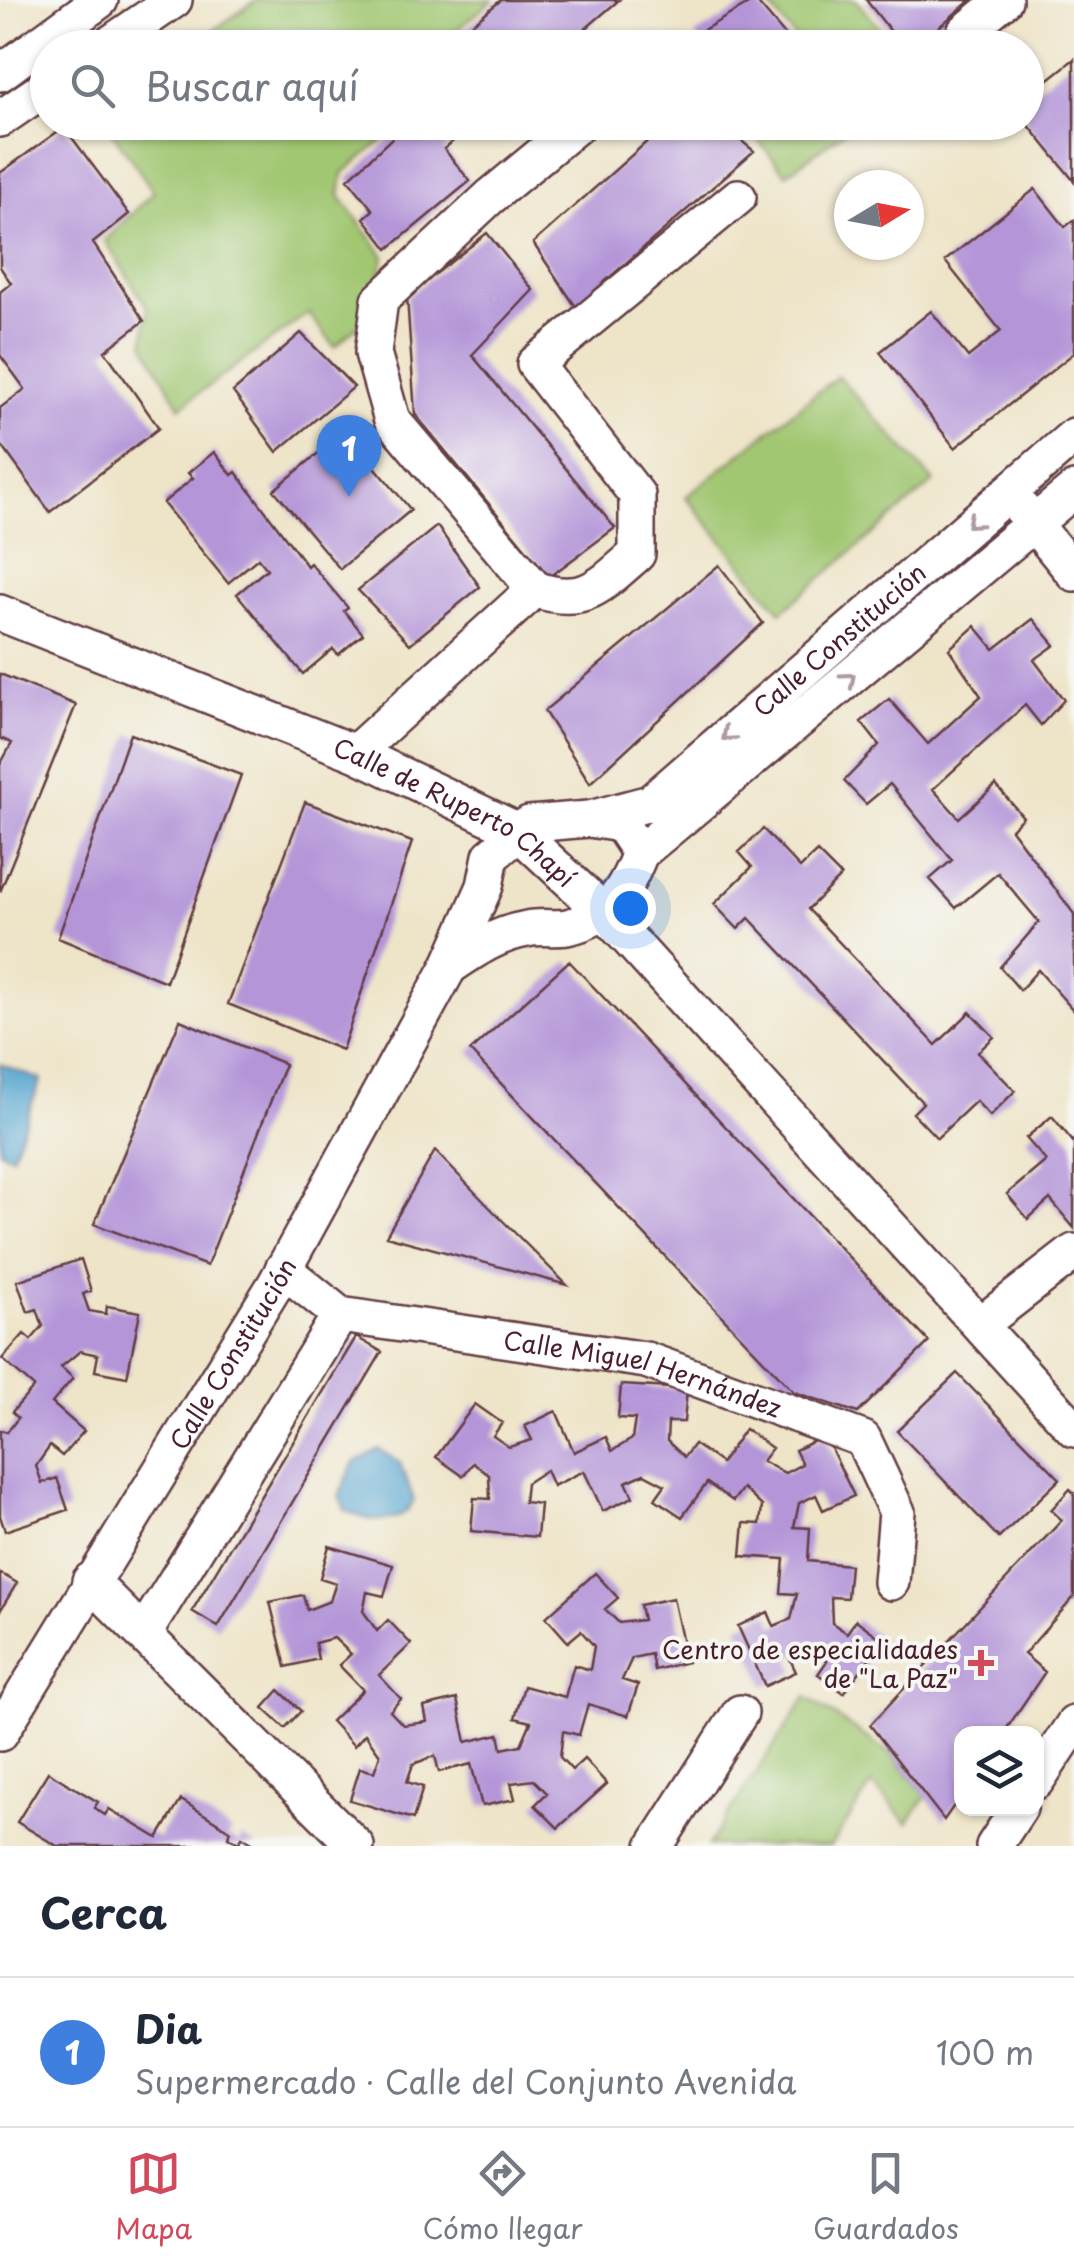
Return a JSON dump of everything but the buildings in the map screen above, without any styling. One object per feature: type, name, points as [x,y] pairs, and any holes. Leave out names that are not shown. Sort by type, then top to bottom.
[{"type":"street","points":[[59,30],[100,0]]},
{"type":"street","points":[[130,30],[174,0]]},
{"type":"street","points":[[967,30],[1004,0]]},
{"type":"street","points":[[0,73],[30,51]]},
{"type":"street","points":[[0,119],[30,98]]},
{"type":"street","points":[[559,140],[380,300],[373,352],[392,420],[535,589],[559,598],[594,591],[637,554],[637,495],[534,364],[738,196]]},
{"type":"street","name":"Calle Constitución","points":[[0,1732],[283,1269],[448,967],[485,886],[492,856],[516,830],[529,824],[590,819],[650,803],[1074,436]]},
{"type":"street","name":"Calle Constitución","points":[[448,967],[489,940],[528,928],[566,927],[605,914],[618,899],[640,853],[1074,490]]},
{"type":"street","points":[[1007,492],[1074,573]]},
{"type":"street","points":[[355,753],[535,589]]},
{"type":"street","name":"Calle de Ruperto Chapí","points":[[0,613],[355,753],[516,830],[605,914],[981,1324],[1071,1415]]},
{"type":"street","points":[[590,819],[621,824],[640,853]]},
{"type":"street","points":[[485,886],[528,928]]},
{"type":"street","points":[[981,1324],[1074,1252]]},
{"type":"street","points":[[144,1633],[340,1316],[283,1269]]},
{"type":"street","name":"Calle Miguel Hernández","points":[[340,1316],[646,1360],[864,1438],[897,1512],[891,1582]]},
{"type":"street","points":[[90,1581],[356,1846]]},
{"type":"street","points":[[655,1846],[740,1713]]},
{"type":"street","points":[[1044,1769],[1074,1724]]},
{"type":"street","points":[[994,1846],[1014,1816]]},
{"type":"green space","points":[[257,0],[493,0],[457,30],[214,30]]},
{"type":"green space","points":[[765,0],[856,0],[882,30],[789,30]]},
{"type":"green space","points":[[118,140],[383,140],[343,173],[340,196],[384,256],[371,314],[335,347],[308,313],[180,407],[144,343],[148,308],[105,241],[154,192]]},
{"type":"green space","points":[[758,140],[833,140],[786,174]]},
{"type":"green space","points":[[838,376],[934,482],[781,612],[686,497]]},
{"type":"green space","points":[[806,1697],[891,1754],[926,1796],[908,1823],[872,1784],[831,1846],[708,1846]]},
{"type":"water","points":[[0,1064],[41,1080],[12,1156],[0,1151]]},
{"type":"water","points":[[379,1449],[400,1463],[414,1500],[401,1515],[373,1520],[345,1510],[339,1495],[354,1463]]},
{"type":"place","name":"Dia","points":[[349,497]]},
{"type":"place","name":"Centro de especialidades de \"La Paz\"","points":[[981,1663]]}]
